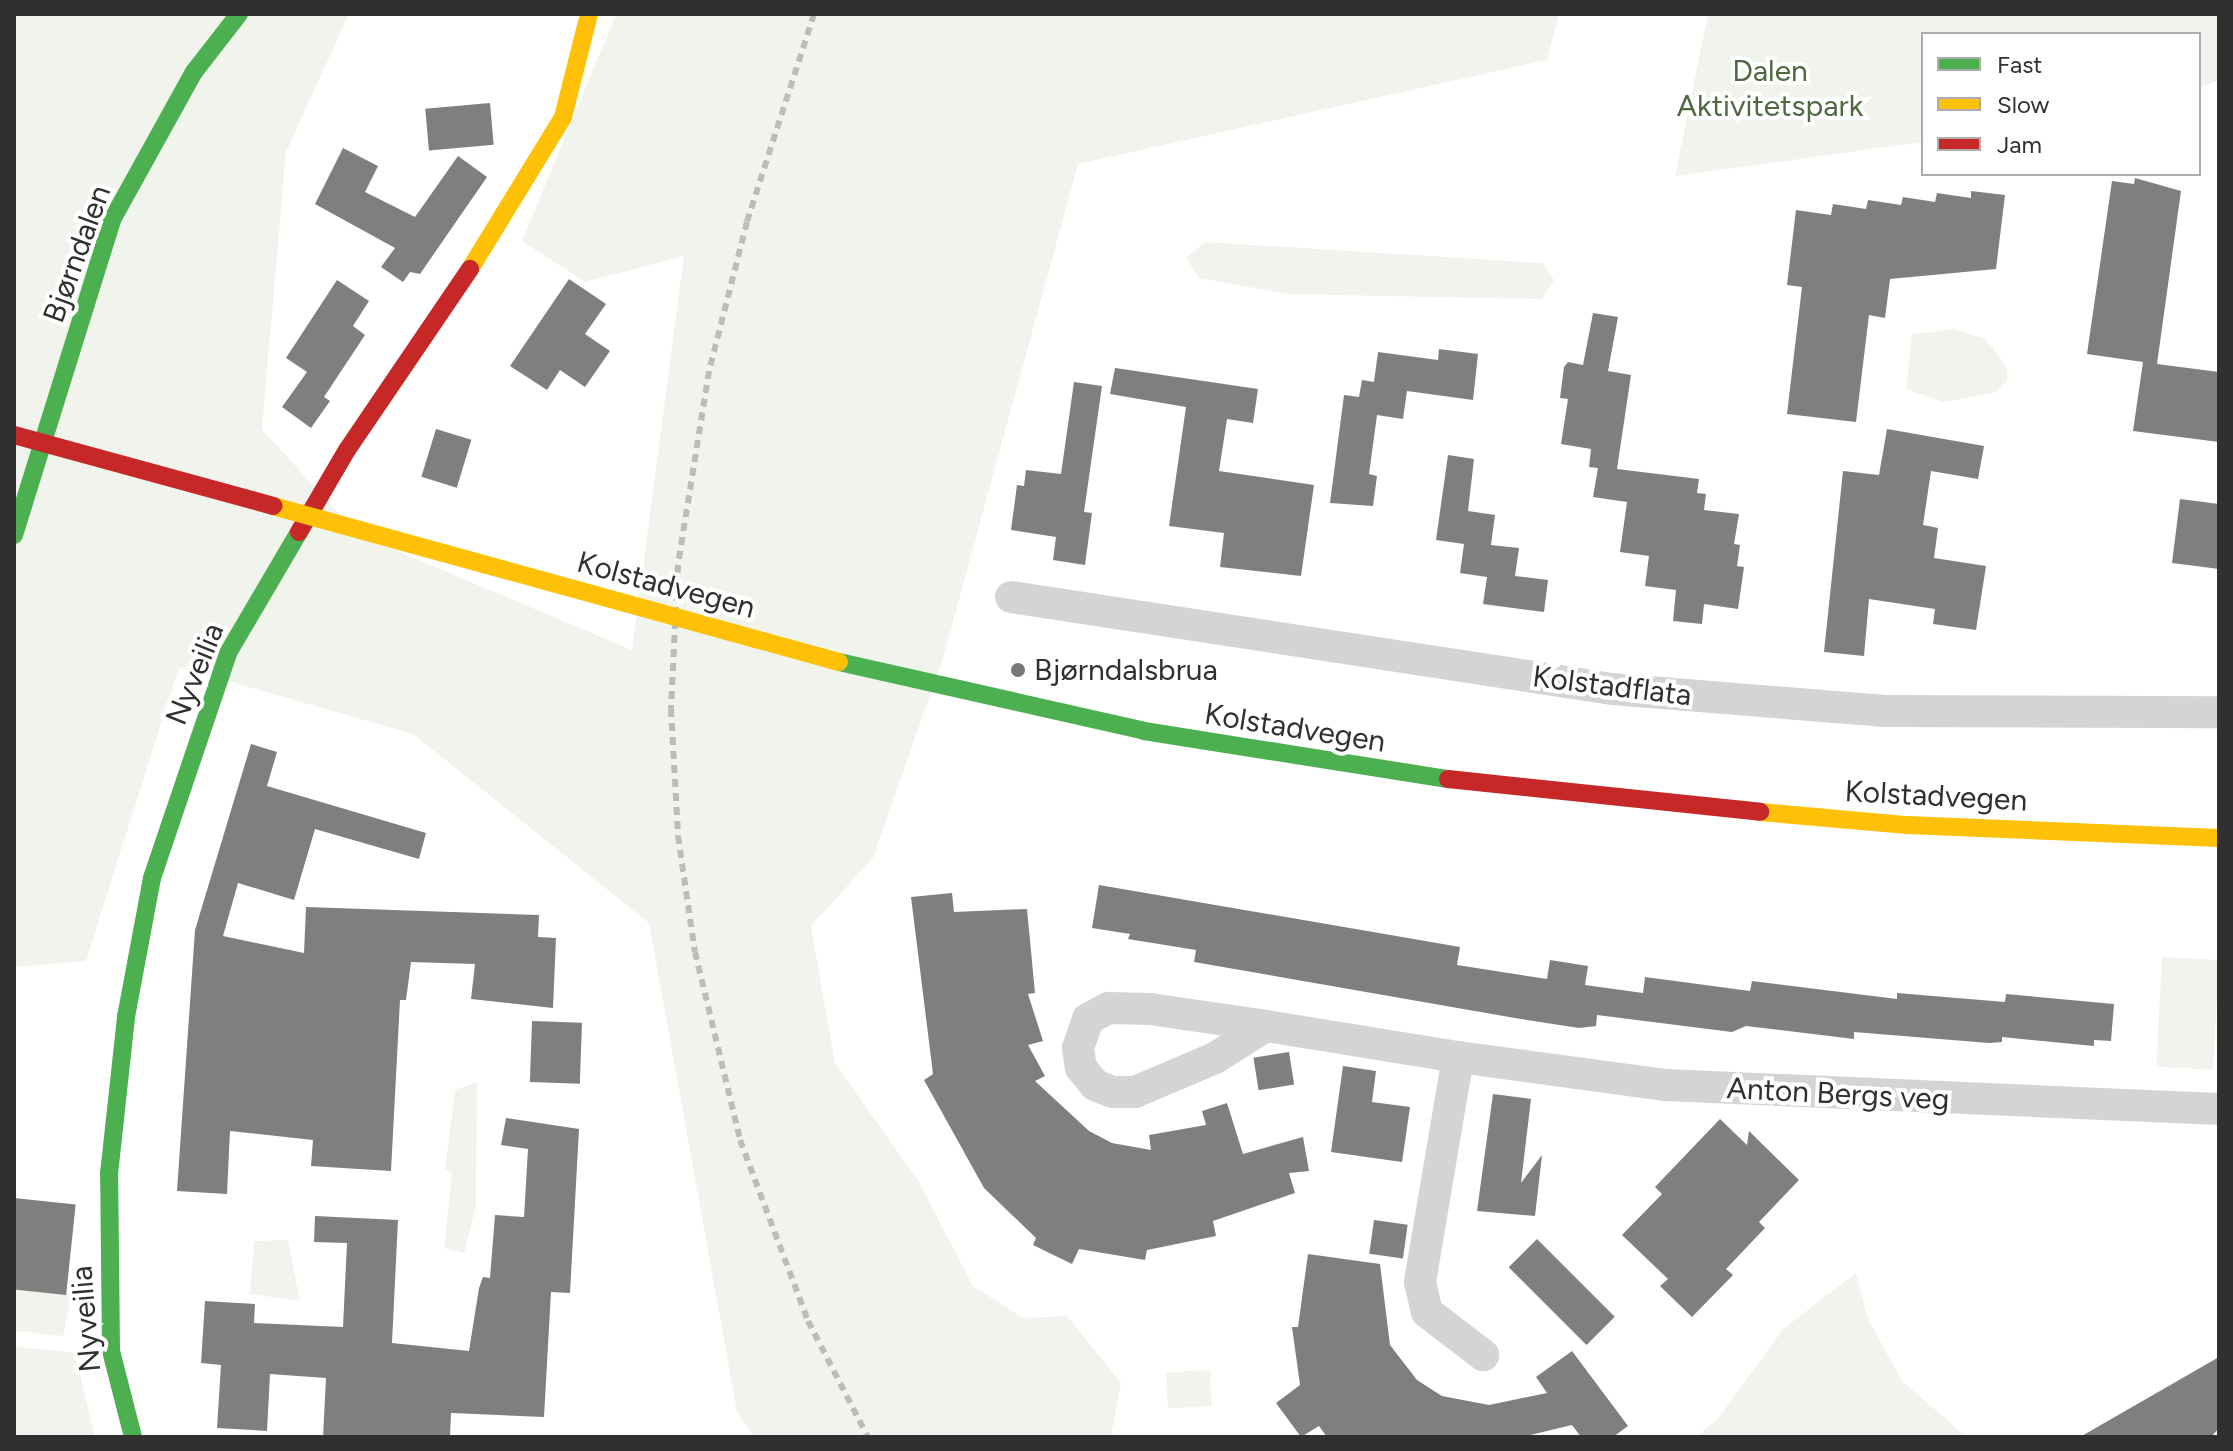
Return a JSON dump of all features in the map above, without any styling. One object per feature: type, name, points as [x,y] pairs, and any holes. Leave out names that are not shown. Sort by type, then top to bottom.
[{"type":"main road","name":"Bjørndalen","points":[[14,535],[113,218],[194,72],[239,14]]},
{"type":"main road","name":"Nyveilia","points":[[133,1437],[111,1351],[109,1174],[126,1017],[152,878],[228,653],[347,450],[466,276],[563,117],[589,14]]},
{"type":"main road","name":"Kolstadvegen","points":[[14,435],[839,662],[1144,731],[1510,787],[1907,825],[2219,838]]},
{"type":"street","name":"Kolstadflata","points":[[1011,597],[1612,689],[1885,711],[2219,712]]},
{"type":"street","name":"Anton Bergs veg","points":[[1266,1026],[1215,1058],[1135,1092],[1113,1092],[1095,1085],[1081,1068],[1078,1048],[1088,1019],[1109,1008],[1266,1026],[1458,1057],[1666,1085],[2219,1109]]},
{"type":"street","points":[[1458,1057],[1420,1282],[1427,1312],[1483,1355]]},
{"type":"green space","points":[[14,14],[349,14],[286,152],[262,429],[357,534],[632,650],[684,256],[585,282],[522,241],[616,14],[1559,14],[1547,60],[1078,164],[944,655],[873,858],[811,926],[835,1063],[919,1182],[973,1286],[1023,1318],[1067,1316],[1121,1383],[1111,1437],[754,1437],[737,1412],[649,923],[413,734],[179,667],[86,961],[14,967]]},
{"type":"green space","name":"Dalen Aktivitetspark","points":[[1708,14],[2219,14],[2219,80],[2201,87],[2201,32],[1921,32],[1921,142],[1675,176]]},
{"type":"green space","points":[[1205,242],[1542,263],[1554,280],[1542,299],[1288,294],[1199,278],[1186,258]]},
{"type":"green space","points":[[1953,329],[1983,338],[1995,350],[2007,369],[2007,381],[1997,392],[1944,402],[1906,389],[1912,334]]},
{"type":"green space","points":[[2162,957],[2219,960],[2213,1070],[2156,1067]]},
{"type":"green space","points":[[477,1082],[476,1207],[464,1253],[444,1248],[452,1173],[445,1169],[455,1090]]},
{"type":"green space","points":[[288,1240],[300,1301],[250,1294],[254,1241]]},
{"type":"green space","points":[[1856,1273],[1868,1319],[1902,1381],[1967,1437],[1696,1437],[1720,1416],[1783,1329]]},
{"type":"green space","points":[[14,1287],[72,1294],[63,1336],[14,1331]]},
{"type":"green space","points":[[14,1346],[75,1353],[95,1437],[14,1437]]},
{"type":"green space","points":[[1210,1370],[1212,1406],[1168,1408],[1166,1372]]},
{"type":"building","points":[[490,103],[494,145],[429,151],[425,109]]},
{"type":"building","points":[[343,148],[378,166],[365,192],[415,217],[458,156],[487,177],[420,274],[410,272],[403,282],[381,267],[395,248],[315,204]]},
{"type":"building","points":[[2135,178],[2181,191],[2157,364],[2219,372],[2219,442],[2133,431],[2143,362],[2087,354],[2112,181],[2134,184]]},
{"type":"building","points":[[1971,191],[2005,195],[1996,269],[1890,279],[1885,318],[1869,315],[1856,422],[1787,414],[1802,287],[1787,285],[1796,210],[1831,215],[1833,204],[1866,209],[1868,200],[1901,205],[1903,197],[1935,202],[1937,193],[1971,198]]},
{"type":"building","points":[[569,279],[606,304],[585,334],[610,351],[585,387],[560,370],[547,390],[510,366]]},
{"type":"building","points":[[337,280],[369,301],[353,326],[365,335],[324,397],[330,401],[311,428],[282,407],[307,372],[286,358]]},
{"type":"building","points":[[1593,313],[1618,317],[1608,371],[1631,375],[1617,469],[1699,479],[1697,493],[1706,494],[1704,510],[1739,514],[1734,544],[1740,545],[1737,566],[1744,567],[1738,609],[1704,604],[1702,624],[1673,621],[1676,590],[1645,586],[1649,556],[1620,552],[1627,502],[1593,497],[1598,468],[1589,467],[1591,449],[1561,444],[1568,399],[1560,398],[1564,367],[1568,362],[1583,365]]},
{"type":"building","points":[[1439,349],[1478,354],[1473,400],[1407,391],[1403,419],[1377,415],[1369,474],[1377,476],[1373,506],[1330,503],[1344,395],[1359,397],[1362,380],[1374,382],[1378,352],[1438,360]]},
{"type":"building","points":[[1115,368],[1258,389],[1253,423],[1227,419],[1219,471],[1314,485],[1301,576],[1220,567],[1224,533],[1169,526],[1186,407],[1110,394]]},
{"type":"building","points":[[1074,382],[1102,386],[1084,512],[1092,513],[1085,565],[1053,560],[1056,537],[1011,530],[1017,485],[1024,486],[1026,470],[1061,474]]},
{"type":"building","points":[[436,429],[471,440],[457,488],[421,477]]},
{"type":"building","points":[[1887,429],[1984,446],[1978,479],[1931,471],[1923,525],[1938,528],[1934,558],[1986,566],[1976,630],[1933,624],[1935,609],[1869,599],[1864,656],[1824,652],[1843,471],[1879,475]]},
{"type":"building","points":[[1448,455],[1474,459],[1468,511],[1495,515],[1491,545],[1519,548],[1515,576],[1548,580],[1544,612],[1483,604],[1487,577],[1460,573],[1464,544],[1436,540]]},
{"type":"building","points":[[2180,499],[2219,504],[2219,569],[2172,563]]},
{"type":"building","points":[[251,744],[277,752],[267,786],[426,833],[419,859],[315,829],[294,900],[238,883],[223,936],[304,953],[306,907],[539,915],[538,937],[556,938],[553,1008],[471,999],[475,964],[411,962],[406,1000],[400,1000],[391,1171],[311,1166],[313,1140],[230,1131],[227,1194],[177,1191],[195,930]]},
{"type":"building","points":[[1099,885],[1460,947],[1457,965],[1547,979],[1550,960],[1588,966],[1585,985],[1643,993],[1645,977],[1750,991],[1752,981],[1897,999],[1897,993],[2005,1002],[2006,994],[2114,1004],[2111,1041],[2094,1040],[2094,1046],[2002,1037],[2002,1042],[1989,1043],[1854,1032],[1854,1039],[1746,1026],[1732,1032],[1597,1015],[1596,1026],[1579,1028],[1194,962],[1196,950],[1128,939],[1130,934],[1092,928]]},
{"type":"building","points":[[952,893],[954,912],[1027,909],[1035,993],[1028,994],[1043,1041],[1028,1045],[1045,1076],[1035,1081],[1089,1131],[1112,1143],[1151,1150],[1149,1135],[1206,1125],[1202,1111],[1227,1103],[1243,1154],[1303,1137],[1309,1171],[1289,1173],[1295,1193],[1213,1221],[1216,1236],[1147,1250],[1145,1260],[1079,1249],[1072,1264],[1033,1245],[1036,1238],[984,1188],[924,1080],[933,1074],[911,897]]},
{"type":"building","points":[[532,1021],[582,1023],[580,1084],[530,1082]]},
{"type":"building","points":[[1289,1052],[1294,1085],[1259,1090],[1253,1058]]},
{"type":"building","points":[[1343,1066],[1376,1071],[1372,1102],[1410,1107],[1402,1162],[1331,1152]]},
{"type":"building","points":[[1493,1094],[1531,1099],[1521,1183],[1542,1155],[1535,1216],[1477,1211]]},
{"type":"building","points":[[506,1118],[579,1129],[570,1293],[551,1292],[544,1417],[451,1413],[450,1437],[323,1437],[326,1378],[270,1374],[267,1431],[217,1428],[221,1365],[201,1363],[205,1301],[255,1304],[254,1323],[343,1327],[347,1243],[314,1242],[315,1216],[398,1220],[392,1343],[469,1351],[479,1288],[483,1277],[490,1278],[495,1215],[524,1217],[528,1149],[501,1145]]},
{"type":"building","points":[[1720,1119],[1747,1145],[1749,1131],[1799,1180],[1759,1222],[1765,1228],[1726,1269],[1733,1275],[1692,1317],[1660,1286],[1668,1279],[1622,1235],[1662,1194],[1655,1187]]},
{"type":"building","points":[[14,1198],[76,1204],[66,1295],[14,1290]]},
{"type":"building","points":[[1374,1220],[1408,1225],[1403,1258],[1369,1254]]},
{"type":"building","points":[[1537,1239],[1615,1317],[1586,1345],[1509,1267]]},
{"type":"building","points":[[1308,1254],[1380,1264],[1390,1345],[1417,1380],[1442,1396],[1489,1405],[1547,1393],[1536,1377],[1572,1351],[1628,1426],[1613,1437],[1581,1437],[1572,1425],[1522,1437],[1327,1437],[1319,1426],[1301,1437],[1276,1403],[1300,1385],[1292,1327],[1298,1327]]},
{"type":"building","points":[[2219,1357],[2219,1428],[2211,1437],[2080,1437]]},
{"type":"railway","points":[[814,14],[747,222],[709,371],[678,565],[671,709],[678,836],[695,952],[740,1140],[808,1321],[868,1437]]},
{"type":"traffic: fast","points":[[14,535],[113,218],[194,72],[239,14]]},
{"type":"traffic: fast","points":[[133,1437],[111,1351],[109,1174],[126,1017],[152,878],[228,653],[299,532]]},
{"type":"traffic: fast","points":[[839,662],[1144,731],[1448,779]]},
{"type":"traffic: slow","points":[[470,269],[563,117],[589,14]]},
{"type":"traffic: slow","points":[[273,506],[839,662]]},
{"type":"traffic: slow","points":[[1760,812],[1907,825],[2219,838]]},
{"type":"traffic: jam","points":[[299,532],[347,450],[470,269]]},
{"type":"traffic: jam","points":[[14,435],[273,506]]},
{"type":"traffic: jam","points":[[1448,779],[1760,812]]},
{"type":"place","name":"Bjørndalsbrua","points":[[1018,670]]}]
